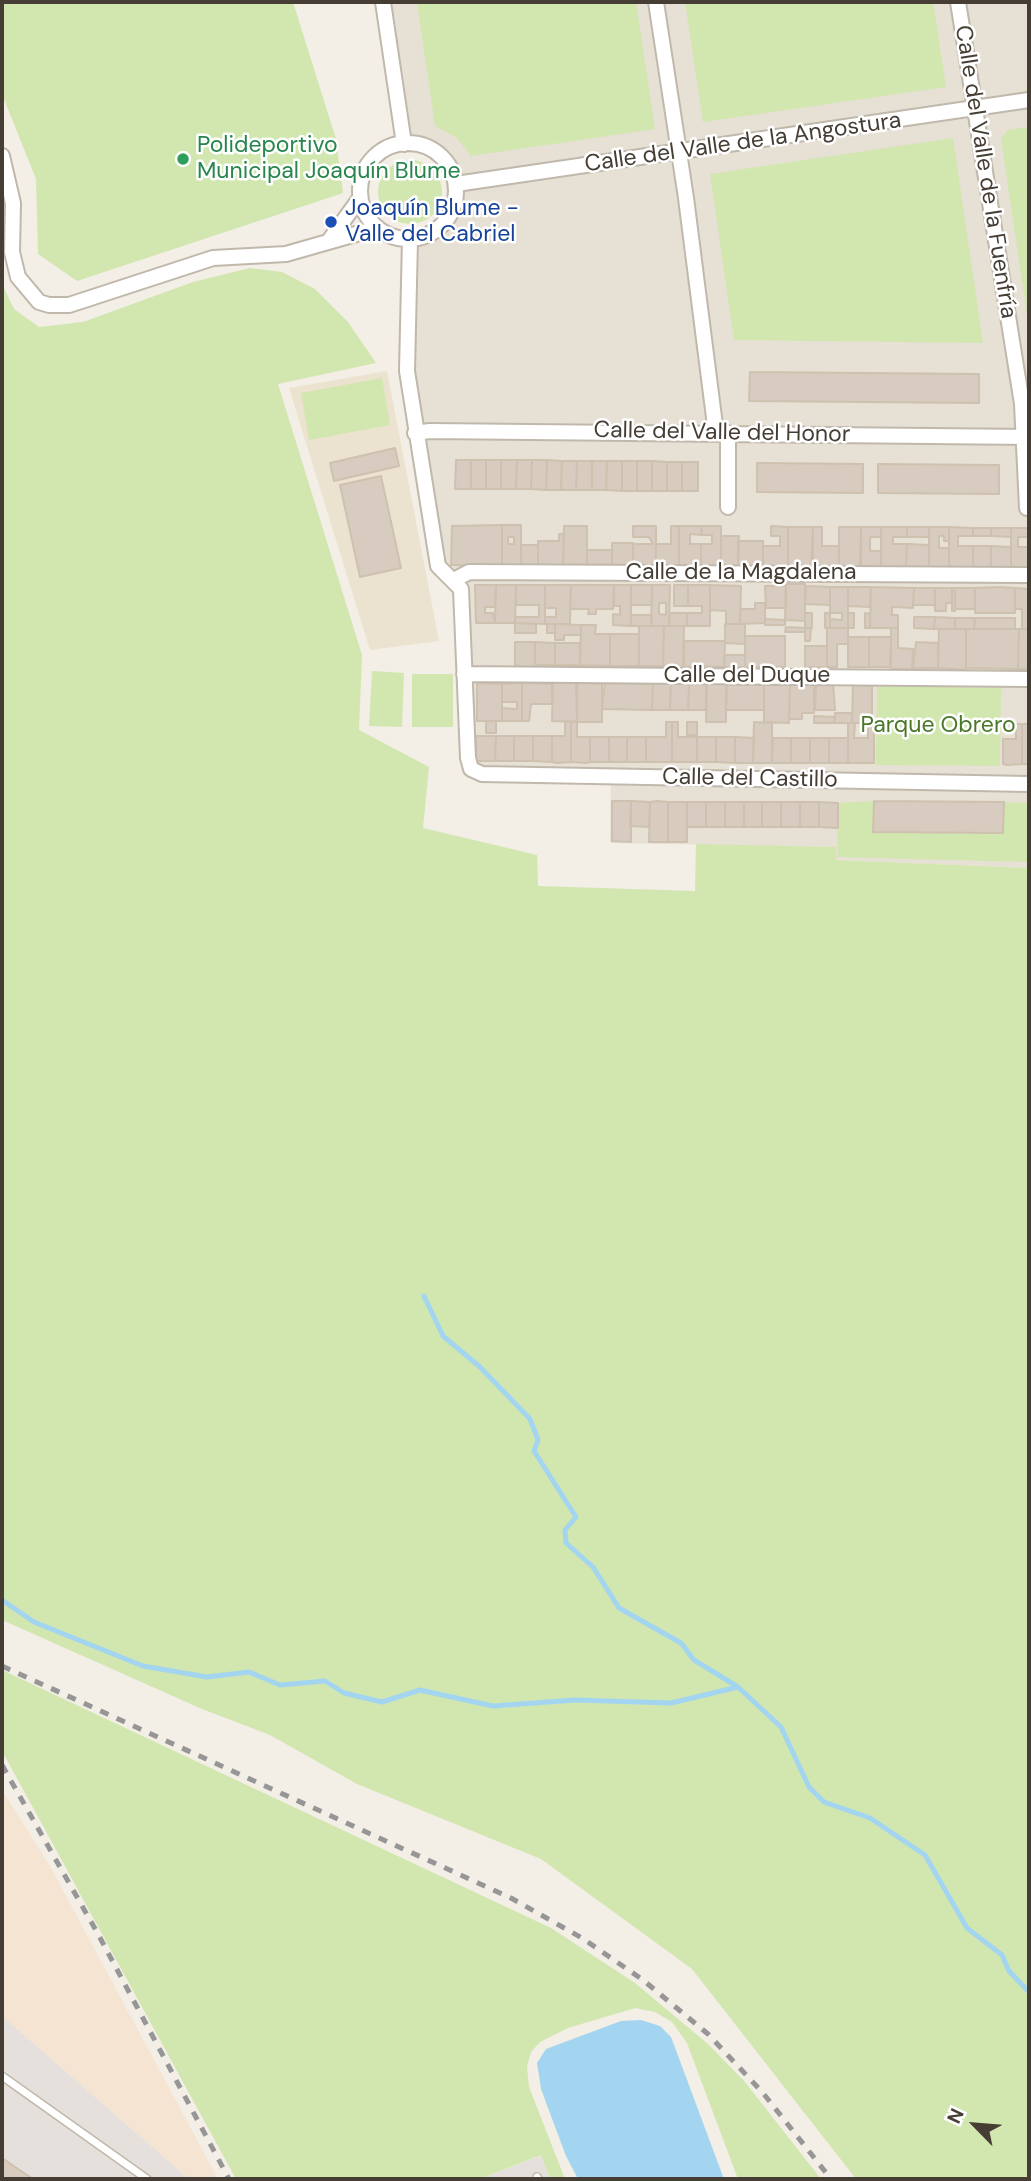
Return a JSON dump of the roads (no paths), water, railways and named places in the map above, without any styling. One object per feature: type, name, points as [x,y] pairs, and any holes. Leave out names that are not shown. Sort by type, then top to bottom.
[{"type":"street","points":[[383,2],[404,144]]},
{"type":"street","points":[[656,2],[722,433],[729,508]]},
{"type":"street","name":"Calle del Valle de la Fuenfría","points":[[958,2],[1028,437],[1027,508]]},
{"type":"street","name":"Calle del Valle de la Angostura","points":[[456,184],[1029,100]]},
{"type":"street","points":[[404,144],[419,144],[436,152],[449,166],[456,184],[455,201],[448,217],[436,230],[410,239],[390,236],[377,229],[366,215],[360,198],[361,180],[369,163],[383,150],[404,144]]},
{"type":"street","points":[[2,156],[13,203],[12,252],[18,276],[29,293],[39,302],[49,305],[69,305],[213,258],[286,254],[377,229]]},
{"type":"street","points":[[328,242],[360,198]]},
{"type":"street","points":[[410,239],[407,371],[438,566],[461,589],[464,674]]},
{"type":"street","name":"Calle del Valle del Honor","points":[[415,433],[1028,437]]},
{"type":"street","name":"Calle de la Magdalena","points":[[454,580],[469,572],[1029,575]]},
{"type":"street","name":"Calle del Duque","points":[[464,674],[1029,679]]},
{"type":"street","name":"Calle del Castillo","points":[[464,674],[468,758],[471,769],[482,774],[1029,784]]},
{"type":"lane","points":[[2,2076],[147,2179]]},
{"type":"water","points":[[641,2020],[660,2026],[671,2037],[724,2179],[578,2179],[566,2156],[541,2089],[537,2063],[546,2049],[621,2021]]},
{"type":"waterway","points":[[424,1296],[443,1336],[480,1367],[530,1419],[538,1440],[534,1451],[576,1517],[565,1530],[566,1543],[593,1567],[619,1608],[681,1643],[694,1660],[738,1687],[781,1727],[809,1787],[824,1802],[870,1818],[925,1855],[967,1928],[1002,1955],[1009,1971],[1029,1992]]},
{"type":"waterway","points":[[2,1600],[34,1622],[143,1666],[207,1677],[249,1672],[280,1685],[325,1681],[344,1693],[382,1702],[420,1690],[493,1706],[575,1700],[671,1703],[738,1687]]},
{"type":"railway","points":[[2,1666],[511,1898],[582,1938],[643,1980],[708,2034],[763,2093],[831,2179]]},
{"type":"railway","points":[[2,1765],[98,1934],[229,2179]]},
{"type":"place","name":"Polideportivo Municipal Joaquín Blume","points":[[183,159]]},
{"type":"place","name":"Joaquín Blume - Valle del Cabriel","points":[[331,222]]},
{"type":"park label","name":"Parque Obrero","points":[[938,726]]}]
